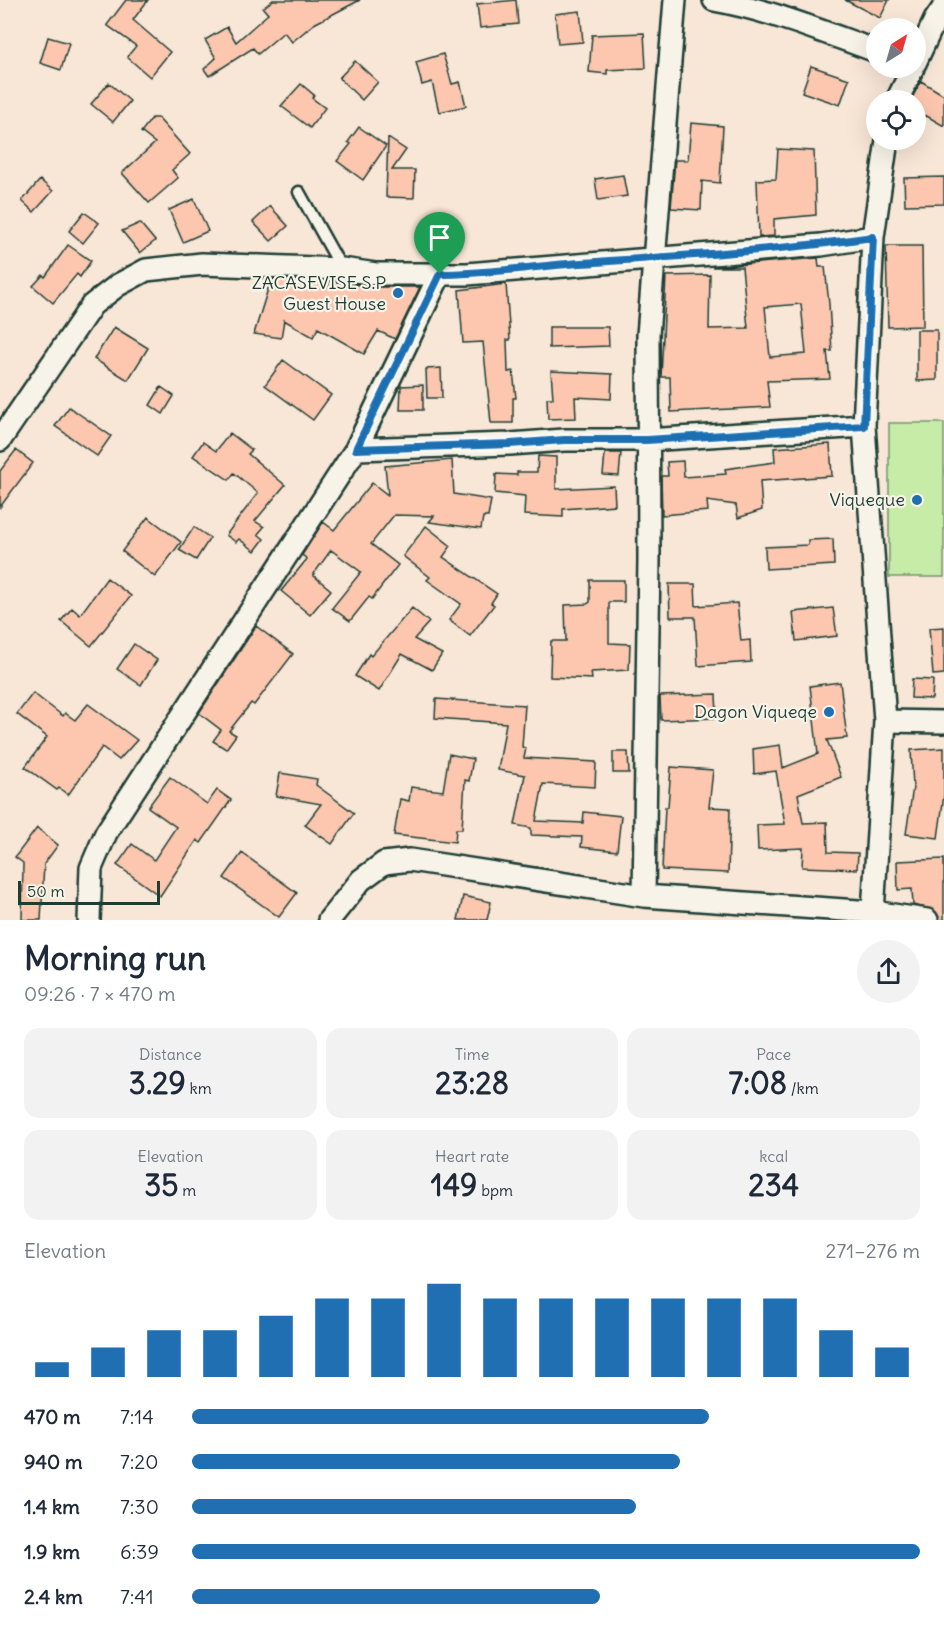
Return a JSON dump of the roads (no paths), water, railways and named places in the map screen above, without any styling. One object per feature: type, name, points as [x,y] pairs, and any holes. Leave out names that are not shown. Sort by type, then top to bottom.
[{"type":"street","points":[[644,896],[649,559],[648,335],[675,0]]},
{"type":"street","points":[[714,0],[782,18],[866,47]]},
{"type":"street","points":[[926,42],[944,7]]},
{"type":"street","points":[[873,912],[885,721],[864,426],[873,237],[886,150]]},
{"type":"street","points":[[0,440],[92,305],[118,285],[146,270],[202,264],[342,269],[376,274],[511,271],[821,244],[873,237]]},
{"type":"street","points":[[89,920],[91,868],[106,833],[356,449],[440,274]]},
{"type":"street","points":[[356,449],[564,440],[647,440],[864,426]]},
{"type":"street","points":[[885,721],[944,722]]},
{"type":"street","points":[[329,920],[361,880],[384,863],[410,860],[644,896],[873,912],[927,920]]},
{"type":"lane","points":[[299,192],[342,269]]},
{"type":"place","name":"ZACASEVISE S.P Guest House","points":[[398,293]]},
{"type":"place","name":"Viqueque","points":[[917,500]]},
{"type":"place","name":"Dagon Viqueqe","points":[[829,712]]}]
